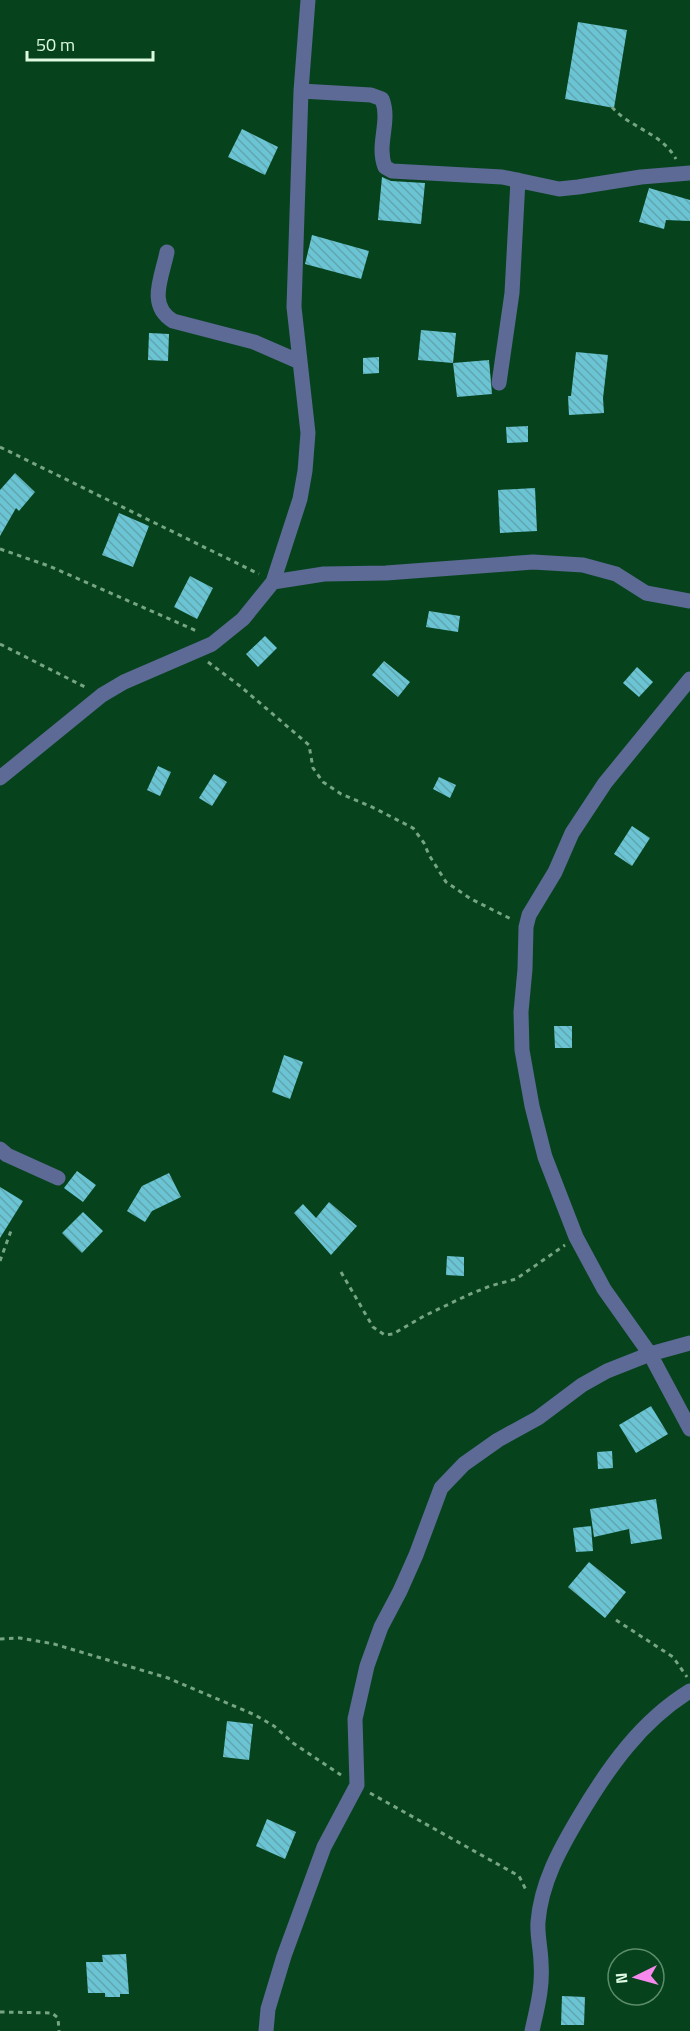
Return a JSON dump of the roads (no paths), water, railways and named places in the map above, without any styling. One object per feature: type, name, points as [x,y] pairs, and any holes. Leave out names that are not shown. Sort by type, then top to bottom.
[{"type":"street","points":[[0,778],[102,696],[124,682],[195,652],[221,637],[243,619],[273,582],[300,500],[308,433],[294,307],[302,91],[308,0]]},
{"type":"street","points":[[302,91],[362,94],[382,99],[386,120],[381,158],[385,167],[392,171],[473,174],[518,180],[559,189],[687,173]]},
{"type":"street","points":[[499,382],[512,293],[518,180]]},
{"type":"street","points":[[167,252],[157,299],[163,315],[173,321],[254,342],[300,362]]},
{"type":"street","points":[[273,582],[324,574],[386,573],[533,562],[583,564],[616,574],[646,593],[690,601]]},
{"type":"street","points":[[690,679],[605,783],[572,833],[555,872],[529,915],[526,927],[521,1012],[522,1050],[532,1106],[545,1157],[576,1237],[604,1289],[650,1354],[690,1429]]},
{"type":"street","points":[[0,1149],[7,1155],[58,1178]]},
{"type":"street","points":[[266,2031],[268,2009],[284,1956],[324,1847],[357,1785],[355,1719],[367,1666],[381,1627],[416,1555],[441,1488],[464,1464],[498,1440],[538,1418],[582,1385],[607,1371],[650,1354],[690,1343]]},
{"type":"street","points":[[532,2031],[540,1994],[542,1964],[538,1923],[550,1871],[604,1775],[652,1719],[671,1702],[690,1691]]}]
